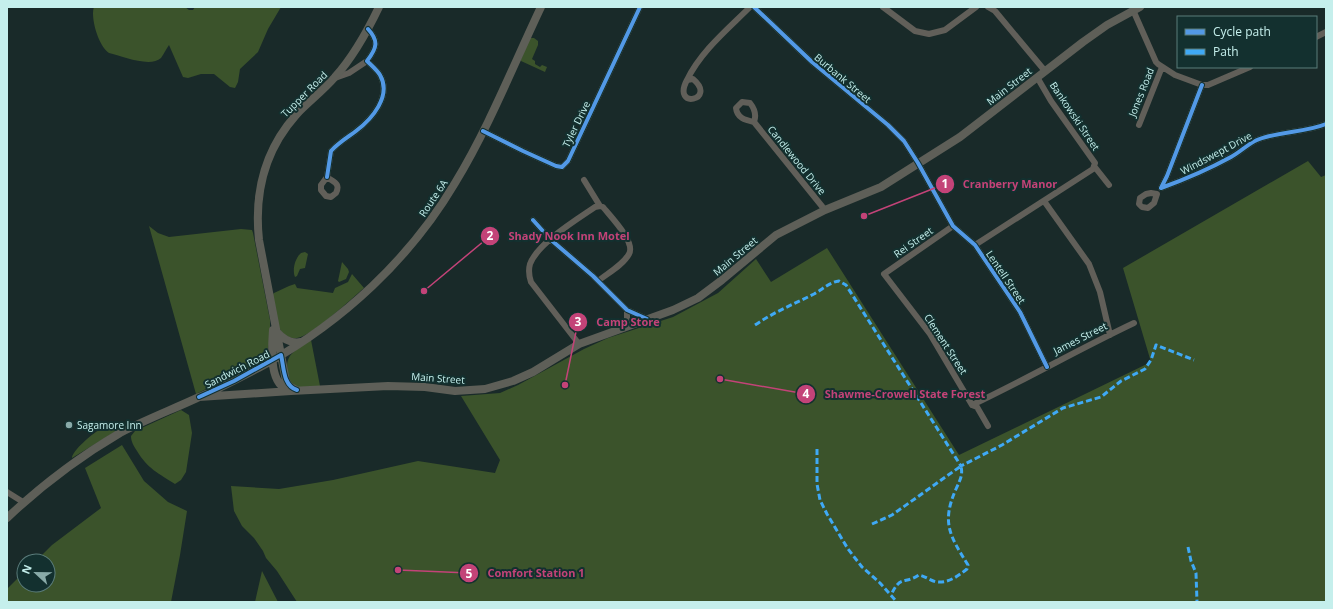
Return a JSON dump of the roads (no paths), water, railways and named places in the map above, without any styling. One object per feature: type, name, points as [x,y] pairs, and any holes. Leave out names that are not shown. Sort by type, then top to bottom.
[{"type":"main road","name":"Tupper Road","points":[[281,355],[258,226],[260,184],[272,150],[285,128],[297,114],[335,78],[349,60],[368,29],[379,7]]},
{"type":"main road","name":"Route 6A","points":[[281,355],[329,323],[356,301],[385,274],[432,218],[455,183],[483,131],[541,7]]},
{"type":"main road","name":"Main Street","points":[[199,397],[294,390],[388,386],[425,387],[455,391],[486,390],[513,381],[533,372],[579,344],[686,304],[704,294],[776,235],[825,210],[881,187],[960,137],[1107,25],[1137,9]]},
{"type":"main road","name":"Tupper Road","points":[[272,360],[274,320]]},
{"type":"main road","points":[[277,332],[289,341],[296,343],[301,342]]},
{"type":"main road","points":[[281,355],[287,383],[294,390]]},
{"type":"main road","name":"Sandwich Road","points":[[7,518],[46,483],[97,447],[135,426],[234,381],[281,355]]},
{"type":"main road","points":[[272,360],[279,384],[285,389],[294,390]]},
{"type":"street","name":"Tyler Drive","points":[[483,131],[536,157],[556,166],[562,167],[568,161],[640,7]]},
{"type":"street","points":[[687,80],[692,69],[750,7]]},
{"type":"street","name":"Burbank Street","points":[[754,7],[812,62],[888,125],[904,141],[918,163]]},
{"type":"street","points":[[883,7],[915,31],[929,34],[945,30],[976,7]]},
{"type":"street","points":[[988,7],[995,12],[1045,71]]},
{"type":"street","points":[[1137,9],[1156,62],[1175,74],[1202,85],[1208,85],[1248,68]]},
{"type":"street","points":[[335,78],[349,73],[367,61],[375,48],[376,41],[368,29]]},
{"type":"street","points":[[1317,36],[1326,32]]},
{"type":"street","points":[[327,177],[331,151],[368,120],[381,103],[383,84],[379,74],[367,61]]},
{"type":"street","name":"Jones Road","points":[[1139,124],[1162,67]]},
{"type":"street","name":"Bankowski Street","points":[[1037,77],[1089,153],[1095,163],[1094,166],[1109,185]]},
{"type":"street","name":"Windswept Drive","points":[[1156,194],[1168,176],[1202,85]]},
{"type":"street","name":"Candlewood Drive","points":[[754,122],[825,210]]},
{"type":"street","name":"Windswept Drive","points":[[1161,188],[1198,174],[1241,151],[1257,140],[1274,135],[1307,130],[1326,124]]},
{"type":"street","name":"Lentell Street","points":[[918,163],[953,226],[975,245],[1020,312],[1047,367]]},
{"type":"street","points":[[975,245],[1093,169],[1094,166]]},
{"type":"street","points":[[584,180],[600,206],[603,207],[616,222],[630,243],[631,248],[630,253],[625,260],[598,281]]},
{"type":"street","points":[[1044,201],[1089,264],[1100,292],[1110,335]]},
{"type":"street","points":[[579,344],[531,282],[529,275],[531,263],[540,249],[550,239],[594,207],[600,206]]},
{"type":"street","points":[[533,220],[550,239],[598,281],[627,310],[647,319]]},
{"type":"street","name":"Rei Street","points":[[884,274],[953,226]]},
{"type":"street","name":"Clement Street","points":[[884,274],[930,334],[972,405],[977,407],[988,426]]},
{"type":"street","points":[[627,310],[627,327]]},
{"type":"street","name":"James Street","points":[[972,405],[1013,386],[1134,323]]},
{"type":"street","points":[[7,492],[24,502]]},
{"type":"place","name":"Cranberry Manor","points":[[864,216]]},
{"type":"place","name":"Shady Nook Inn Motel","points":[[424,291]]},
{"type":"place","name":"Shawme-Crowell State Forest","points":[[720,379]]},
{"type":"place","name":"Camp Store","points":[[565,385]]},
{"type":"place","name":"Sagamore Inn","points":[[69,425]]},
{"type":"place","name":"Comfort Station 1","points":[[398,570]]}]
